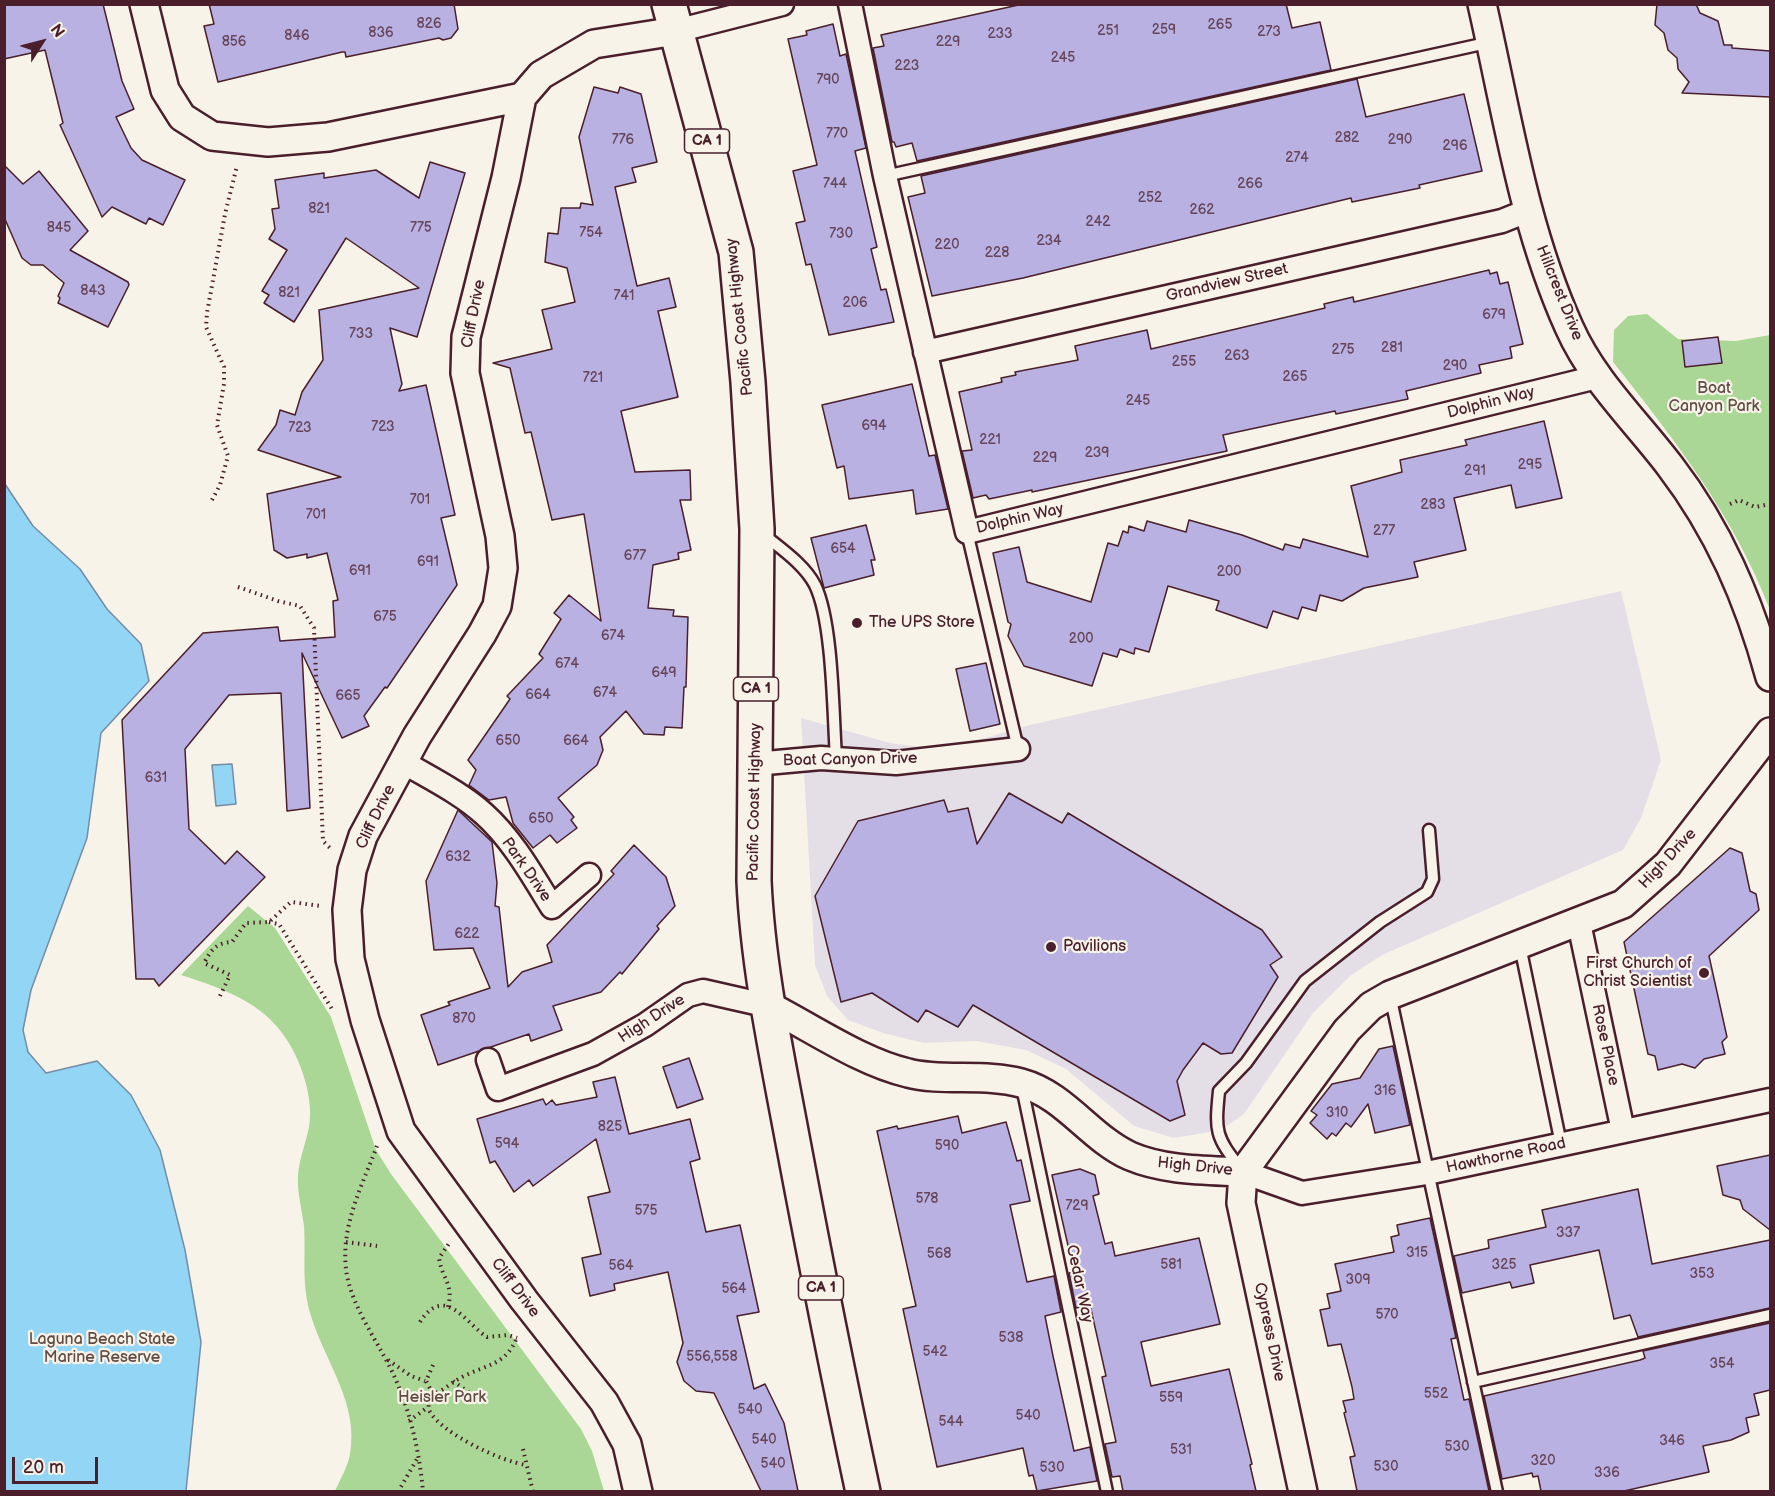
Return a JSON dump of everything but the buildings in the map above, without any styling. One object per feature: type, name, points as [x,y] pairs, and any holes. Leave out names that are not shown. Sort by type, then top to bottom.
[{"type":"highway","name":"Pacific Coast Highway","points":[[673,18],[736,252],[748,382],[757,530],[756,924],[830,1335],[863,1491]]},
{"type":"street","points":[[144,4],[165,90],[182,117],[212,136],[268,142],[328,137],[522,97],[542,75],[594,44],[673,18],[782,4]]},
{"type":"street","name":"Dolphin Way","points":[[850,4],[885,176],[967,532],[1597,377]]},
{"type":"street","name":"Hillcrest Drive","points":[[1482,4],[1527,211],[1569,328],[1597,377],[1671,466],[1710,523],[1735,571],[1755,622],[1770,677]]},
{"type":"street","name":"Cliff Drive","points":[[522,97],[506,178],[466,337],[465,373],[500,536],[502,568],[497,606],[403,762],[363,836],[352,870],[347,910],[350,960],[401,1131],[467,1223],[604,1402],[627,1444],[638,1491]]},
{"type":"street","name":"Grandview Street","points":[[925,352],[1502,220],[1527,211]]},
{"type":"street","name":"High Drive","points":[[488,1060],[498,1089],[593,1054],[645,1025],[688,995],[703,991],[769,1006],[880,1064],[910,1074],[971,1076],[1022,1083],[1051,1096],[1097,1135],[1129,1156],[1161,1166],[1242,1172],[1347,1030],[1371,1006],[1390,995],[1623,904],[1650,883],[1730,787],[1770,732]]},
{"type":"street","name":"Boat Canyon Drive","points":[[755,764],[836,758],[896,763],[1018,748]]},
{"type":"street","name":"Park Drive","points":[[403,762],[454,792],[484,814],[517,852],[552,907],[589,875]]},
{"type":"street","name":"Rose Place","points":[[1579,923],[1623,1131]]},
{"type":"street","name":"Hawthorne Road","points":[[1242,1172],[1302,1193],[1428,1173],[1770,1100]]},
{"type":"street","name":"Cypress Drive","points":[[1242,1172],[1241,1203],[1303,1491]]},
{"type":"lane","points":[[885,176],[1491,42]]},
{"type":"lane","points":[[757,530],[802,567],[815,586],[825,620],[836,758]]},
{"type":"lane","points":[[967,532],[1018,748]]},
{"type":"lane","points":[[1242,1172],[1220,1143],[1216,1120],[1219,1091],[1246,1063],[1305,981],[1380,922],[1427,892],[1433,879],[1429,830]]},
{"type":"lane","points":[[1520,946],[1561,1144]]},
{"type":"lane","points":[[1390,995],[1497,1491]]},
{"type":"lane","name":"Cedar Way","points":[[1022,1083],[1107,1491]]},
{"type":"lane","points":[[1473,1382],[1770,1315]]},
{"type":"path","points":[[212,500],[220,485],[228,456],[217,425],[224,384],[224,367],[206,327],[207,312],[225,214],[244,140]]},
{"type":"path","points":[[1710,523],[1732,501],[1739,500],[1755,507],[1770,504]]},
{"type":"path","points":[[238,587],[300,606],[314,628],[324,841],[352,870]]},
{"type":"path","points":[[269,922],[291,902],[347,910]]},
{"type":"path","points":[[220,996],[230,975],[204,963],[212,950],[219,943],[232,942],[246,923],[269,922],[279,924],[334,1014]]},
{"type":"path","points":[[392,1107],[350,1217],[346,1242],[346,1269],[356,1300],[399,1386],[409,1421],[423,1491]]},
{"type":"path","points":[[448,1307],[450,1287],[441,1270],[439,1258],[467,1223]]},
{"type":"path","points":[[346,1242],[377,1246]]},
{"type":"path","points":[[420,1322],[433,1309],[448,1307],[464,1315],[487,1336],[508,1335],[517,1338]]},
{"type":"path","points":[[409,1421],[428,1407],[433,1394],[498,1361],[514,1349]]},
{"type":"path","points":[[386,1358],[411,1376],[426,1381]]},
{"type":"path","points":[[433,1365],[426,1381],[430,1393],[433,1394]]},
{"type":"path","points":[[453,1382],[478,1399]]},
{"type":"path","points":[[428,1407],[430,1412],[472,1445],[507,1461],[527,1465]]},
{"type":"path","points":[[523,1449],[533,1491]]},
{"type":"path","points":[[398,1491],[417,1458]]},
{"type":"shaded area","points":[[1621,591],[1661,760],[1641,818],[1623,850],[1382,955],[1350,976],[1313,1013],[1244,1114],[1221,1130],[1174,1138],[1134,1126],[1066,1069],[1026,1050],[976,1041],[924,1043],[883,1033],[848,1020],[827,996],[815,965],[801,718],[890,743],[943,750],[1030,725]]},
{"type":"green space","name":"Boat Canyon Park","points":[[1647,314],[1678,339],[1736,341],[1770,335],[1770,610],[1739,543],[1721,511],[1659,420],[1613,362],[1614,330],[1628,316]]},
{"type":"green space","name":"Heisler Park","points":[[248,906],[275,928],[331,1017],[376,1150],[391,1174],[581,1429],[592,1451],[604,1491],[335,1491],[349,1459],[350,1417],[339,1383],[317,1333],[306,1293],[304,1226],[298,1176],[310,1116],[306,1082],[287,1040],[266,1015],[226,991],[181,975]]},
{"type":"water","name":"Laguna Beach State Marine Reserve","points":[[5,484],[33,526],[80,569],[107,609],[141,644],[149,681],[101,733],[87,838],[31,990],[23,1030],[28,1052],[46,1073],[97,1061],[131,1095],[160,1150],[185,1250],[201,1342],[186,1491],[5,1491]]},
{"type":"water","points":[[232,764],[236,804],[216,806],[212,765]]},
{"type":"place","name":"The UPS Store","points":[[857,623]]},
{"type":"place","name":"Pavilions","points":[[1051,947]]},
{"type":"place","name":"First Church of Christ Scientist","points":[[1704,973]]}]
